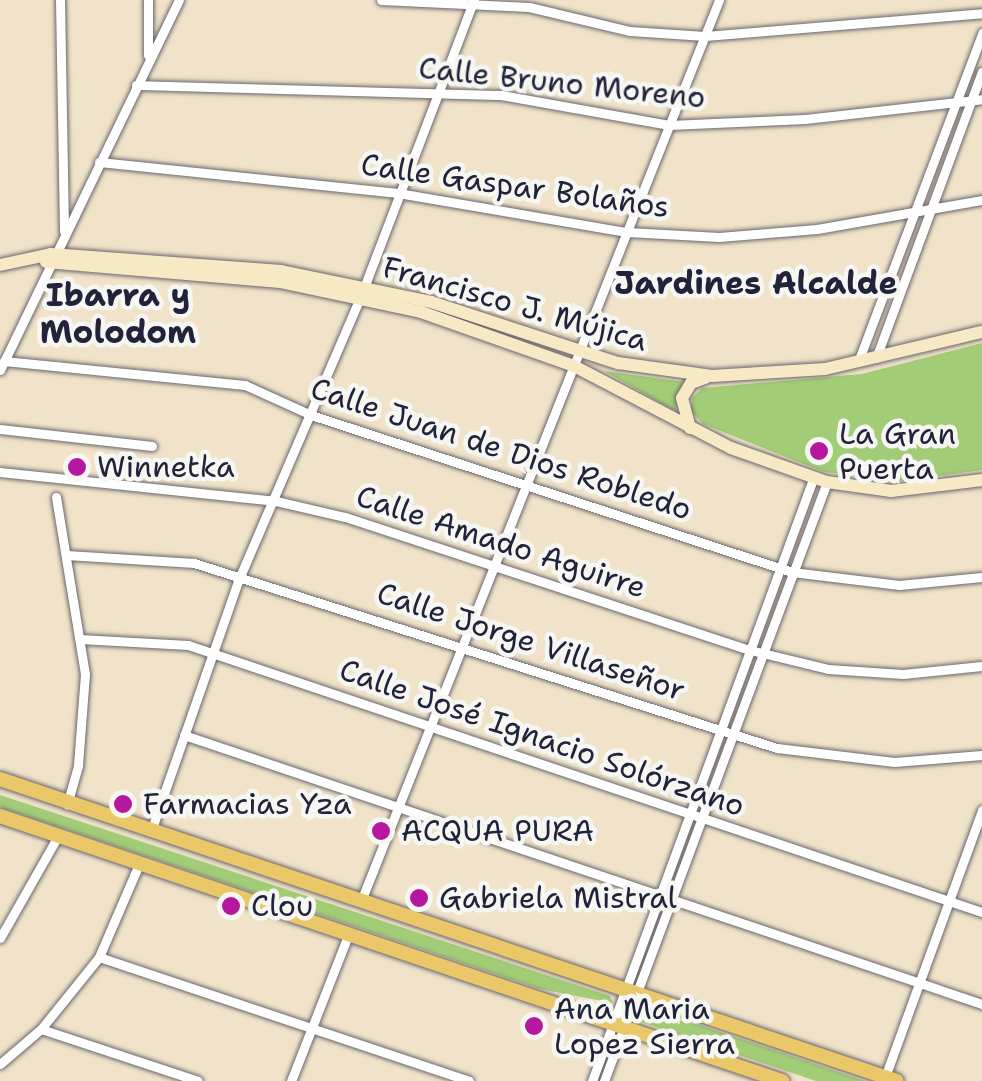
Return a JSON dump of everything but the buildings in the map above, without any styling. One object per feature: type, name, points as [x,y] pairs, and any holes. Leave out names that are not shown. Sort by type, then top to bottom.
[{"type":"main road","points":[[0,778],[629,996],[891,1079]]},
{"type":"main road","points":[[0,816],[782,1081]]},
{"type":"street","points":[[60,0],[64,231]]},
{"type":"street","points":[[148,0],[148,58]]},
{"type":"street","points":[[2,366],[50,258],[180,0]]},
{"type":"street","points":[[381,0],[474,1],[630,31],[705,36],[982,13]]},
{"type":"street","points":[[360,904],[720,0]]},
{"type":"street","points":[[151,832],[238,581],[276,501],[362,292],[435,91],[474,1]]},
{"type":"street","points":[[858,363],[982,32]]},
{"type":"street","points":[[876,358],[930,209],[977,99],[982,72]]},
{"type":"street","name":"Calle Bruno Moreno","points":[[136,85],[502,95],[669,124],[805,119],[958,98],[977,99]]},
{"type":"street","name":"Calle Gaspar Bolaños","points":[[99,162],[398,192],[627,232],[718,237],[982,200]]},
{"type":"street","name":"Francisco J. Mújica","points":[[0,265],[50,258],[230,264],[476,316],[576,360],[712,376],[858,363],[982,332]]},
{"type":"street","points":[[576,360],[693,431],[820,480],[912,491],[982,480]]},
{"type":"street","name":"Calle Juan de Dios Robledo","points":[[2,366],[245,385],[311,415],[792,572],[884,585],[982,577]]},
{"type":"street","points":[[693,431],[682,398],[691,383],[712,376]]},
{"type":"street","points":[[0,428],[152,446]]},
{"type":"street","name":"Calle Amado Aguirre","points":[[0,472],[276,501],[495,565],[762,653],[874,674],[982,666]]},
{"type":"street","points":[[592,1081],[672,900],[720,732],[780,569],[820,480]]},
{"type":"street","points":[[629,996],[660,896],[731,736],[792,572],[820,480]]},
{"type":"street","points":[[56,496],[80,639],[84,712],[67,804]]},
{"type":"street","name":"Calle Jorge Villaseñor","points":[[67,555],[194,563],[238,581],[463,645],[731,736],[866,761],[982,755]]},
{"type":"street","name":"Calle José Ignacio Solórzano","points":[[80,639],[166,641],[212,654],[982,912]]},
{"type":"street","points":[[184,735],[982,1004]]},
{"type":"street","points":[[891,1079],[949,901],[977,836],[982,810]]},
{"type":"street","points":[[0,938],[58,836]]},
{"type":"street","points":[[0,1064],[41,1028],[99,956],[139,864]]},
{"type":"street","points":[[291,1081],[349,934]]},
{"type":"street","points":[[99,956],[469,1081]]},
{"type":"street","points":[[604,1081],[618,1025]]},
{"type":"street","points":[[41,1028],[198,1081]]},
{"type":"green space","points":[[982,343],[982,470],[903,481],[824,472],[703,424],[691,411],[692,398],[702,388],[862,374]]},
{"type":"green space","points":[[604,371],[685,382],[675,411]]},
{"type":"green space","points":[[0,795],[610,996],[613,1003],[540,989],[0,807]]},
{"type":"green space","points":[[638,1012],[700,1025],[865,1081],[816,1081],[636,1020]]},
{"type":"place","name":"La Gran Puerta","points":[[819,451]]},
{"type":"place","name":"Winnetka","points":[[77,467]]},
{"type":"place","name":"Farmacias Yza","points":[[123,804]]},
{"type":"place","name":"ACQUA PURA","points":[[381,831]]},
{"type":"place","name":"Gabriela Mistral","points":[[419,898]]},
{"type":"place","name":"Clou","points":[[231,906]]},
{"type":"place","name":"Ana Maria Lopez Sierra","points":[[534,1026]]},
{"type":"district","name":"Jardines Alcalde","points":[[756,283]]},
{"type":"district","name":"Ibarra y Molodom","points":[[118,314]]}]
